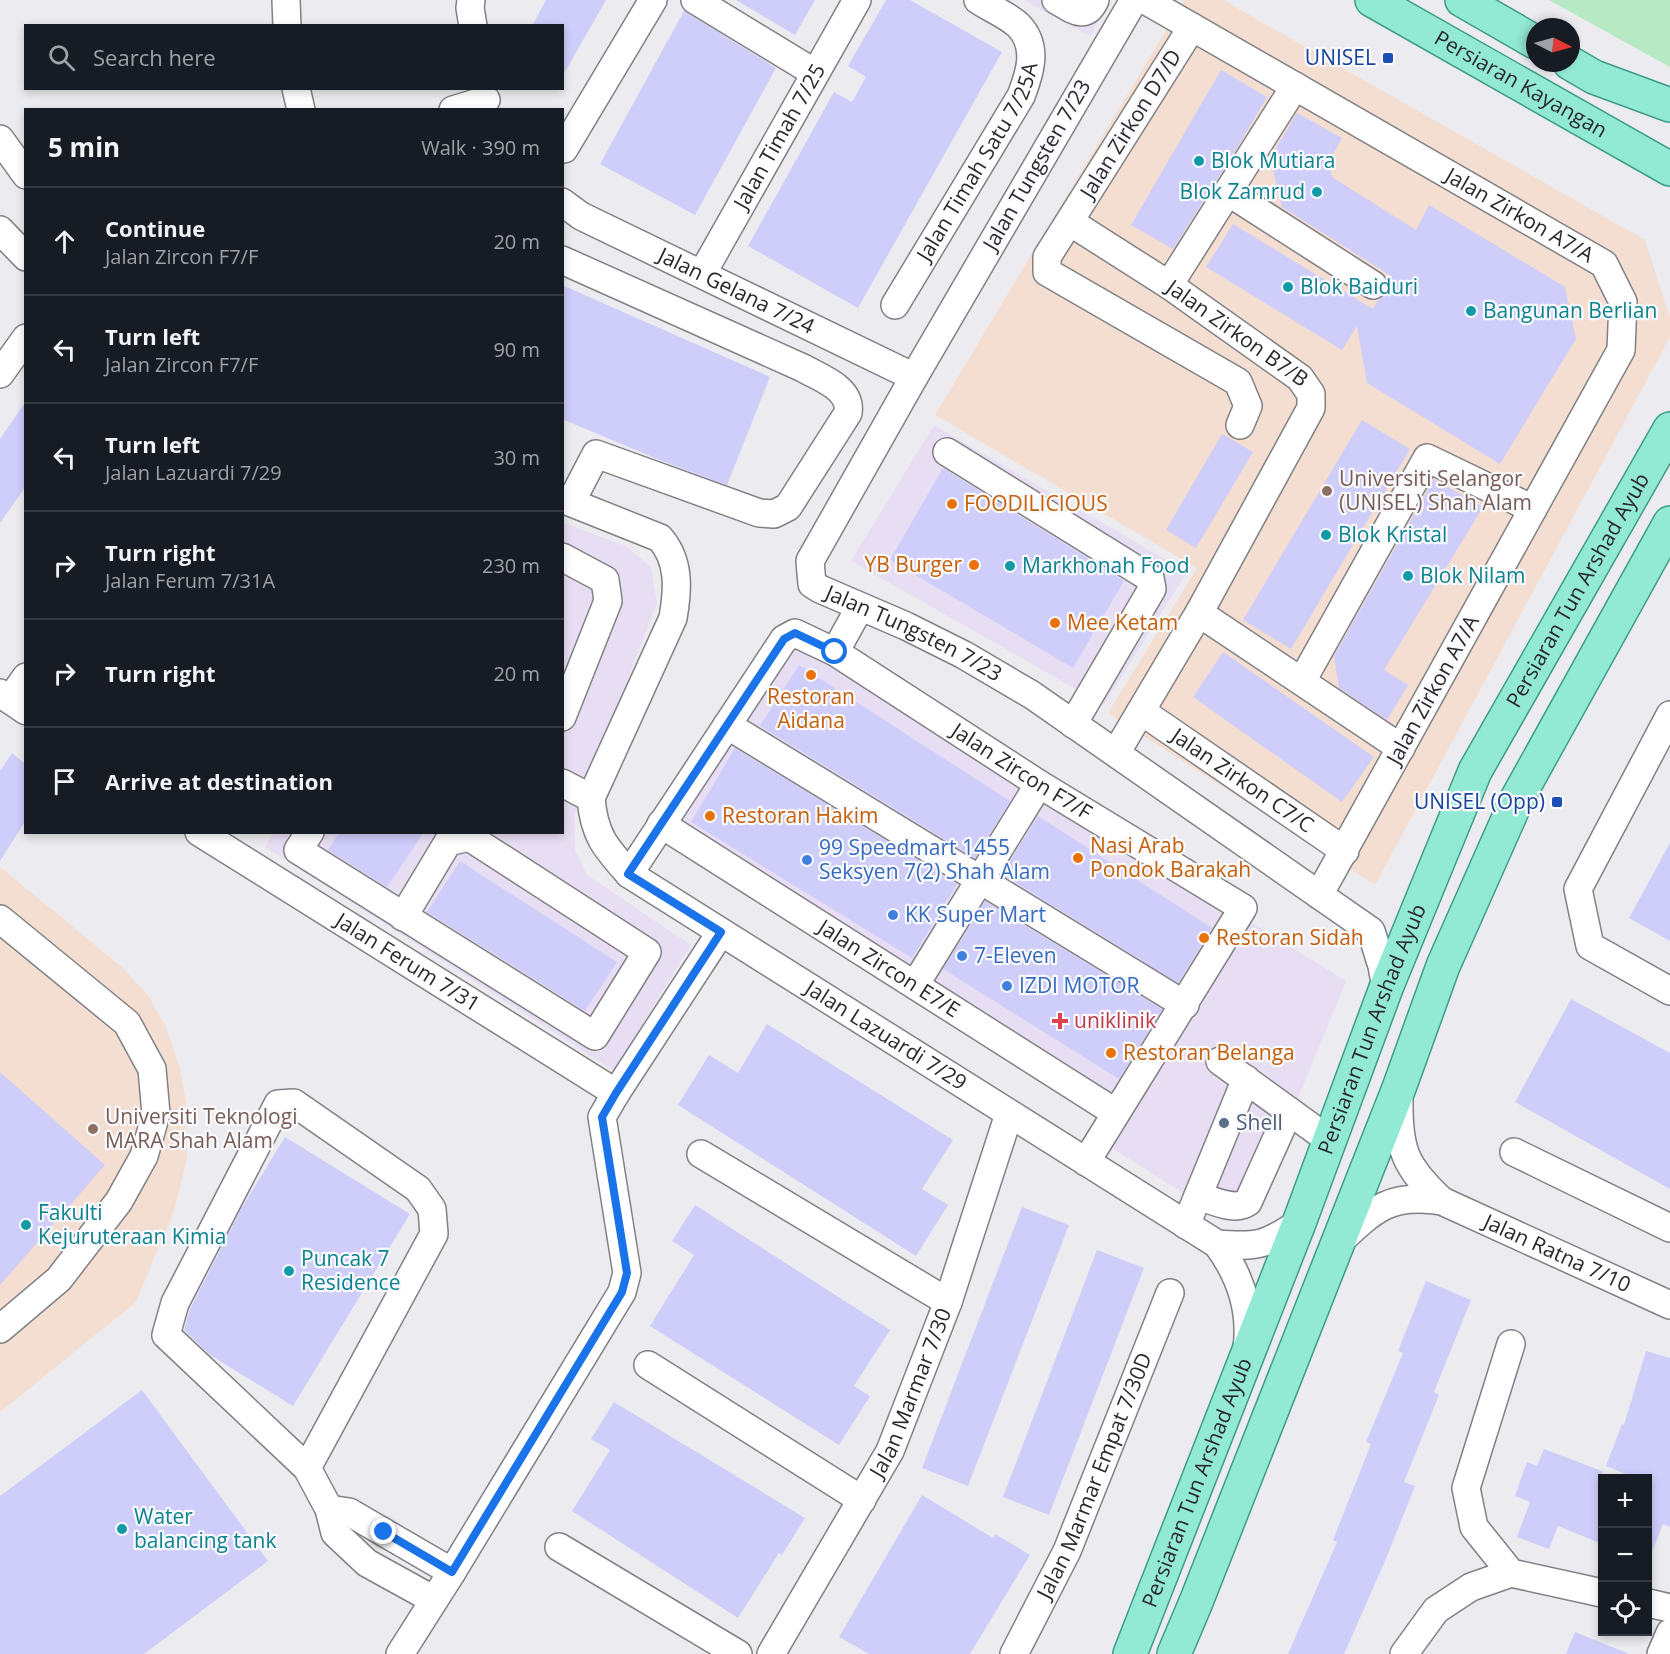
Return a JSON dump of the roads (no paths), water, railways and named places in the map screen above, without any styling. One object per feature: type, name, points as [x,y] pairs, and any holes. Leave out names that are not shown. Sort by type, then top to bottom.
[{"type":"main road","name":"Persiaran Kayangan","points":[[1372,0],[1670,169]]},
{"type":"main road","name":"Persiaran Kayangan","points":[[1462,0],[1526,37]]},
{"type":"main road","name":"Persiaran Kayangan","points":[[1582,70],[1670,105]]},
{"type":"main road","points":[[1582,70],[1670,130]]},
{"type":"main road","name":"Persiaran Tun Arshad Ayub","points":[[1130,1654],[1299,1223],[1386,988],[1475,771],[1670,429]]},
{"type":"main road","name":"Persiaran Tun Arshad Ayub","points":[[1174,1654],[1399,1088],[1443,966],[1518,797],[1670,523]]},
{"type":"street","points":[[286,0],[287,24]]},
{"type":"street","points":[[471,0],[473,24]]},
{"type":"street","points":[[564,149],[653,0]]},
{"type":"street","points":[[695,0],[815,73]]},
{"type":"street","name":"Jalan Timah 7/25","points":[[702,274],[857,0]]},
{"type":"street","name":"Jalan Timah Satu 7/25A","points":[[895,305],[1021,96],[1031,70],[1030,46],[1018,26],[978,0]]},
{"type":"street","points":[[1056,0],[1078,12],[1085,12],[1091,8],[1095,0]]},
{"type":"street","name":"Jalan Tungsten 7/23","points":[[1134,0],[914,377],[810,561],[812,584],[964,655],[1032,695],[1371,932]]},
{"type":"street","name":"Jalan Zirkon A7/A","points":[[1145,0],[1604,264],[1623,302],[1621,350],[1319,896]]},
{"type":"street","name":"Jalan Zirkon D7/D","points":[[1192,27],[1047,257],[1047,272],[1238,382],[1248,406],[1240,425]]},
{"type":"street","points":[[1169,285],[1295,86]]},
{"type":"street","points":[[296,90],[301,108]]},
{"type":"street","points":[[459,108],[487,99]]},
{"type":"street","points":[[0,139],[24,172]]},
{"type":"street","points":[[1228,192],[1373,285]]},
{"type":"street","name":"Jalan Gelana 7/24","points":[[564,203],[581,216],[914,377]]},
{"type":"street","name":"Jalan Zirkon B7/B","points":[[1070,222],[1169,285],[1300,378],[1311,394],[1311,408],[1199,613],[1116,753]]},
{"type":"street","points":[[0,230],[24,254]]},
{"type":"street","points":[[564,261],[803,368],[841,390],[849,406],[848,413],[788,507],[774,514],[759,513],[596,454],[567,500],[660,537],[669,548],[675,561],[677,592],[673,618],[591,798],[564,784]]},
{"type":"street","points":[[0,374],[24,341]]},
{"type":"street","points":[[947,452],[1150,578],[1152,589],[1073,724]]},
{"type":"street","points":[[1302,681],[1427,458],[1533,510]]},
{"type":"street","points":[[564,558],[605,580],[608,601],[564,712]]},
{"type":"street","points":[[835,652],[860,606]]},
{"type":"street","points":[[1199,613],[1401,748]]},
{"type":"street","name":"Jalan Zircon F7/F","points":[[628,874],[784,639],[795,633],[835,652],[1039,784],[1243,909],[1086,1162]]},
{"type":"street","points":[[12,701],[24,680]]},
{"type":"street","name":"Jalan Zirkon C7/C","points":[[1141,711],[1345,850]]},
{"type":"street","points":[[1670,715],[1578,889],[1590,946],[1670,991]]},
{"type":"street","points":[[727,725],[1185,1005]]},
{"type":"street","points":[[915,985],[1039,784]]},
{"type":"street","name":"Jalan Lazuardi 7/29","points":[[591,798],[592,817],[598,835],[611,855],[628,874],[1217,1244]]},
{"type":"street","name":"Jalan Zircon E7/E","points":[[661,824],[1116,1113]]},
{"type":"street","name":"Jalan Ferum 7/31","points":[[202,834],[616,1093]]},
{"type":"street","points":[[309,834],[298,850],[403,916],[595,1036],[647,952],[499,843],[469,837],[448,842],[403,916]]},
{"type":"street","points":[[1386,988],[1382,966],[1371,932],[1385,929],[1417,913]]},
{"type":"street","points":[[0,919],[127,1023],[152,1069],[156,1114],[144,1156],[118,1201],[59,1279],[0,1329]]},
{"type":"street","points":[[400,1654],[622,1292],[627,1273],[602,1117],[721,932]]},
{"type":"street","points":[[1220,1061],[1329,1140]]},
{"type":"street","points":[[1186,1225],[1246,1079]]},
{"type":"street","name":"Jalan Ratna 7/10","points":[[1399,1088],[1400,1140],[1420,1181],[1442,1201]]},
{"type":"street","points":[[307,1468],[434,1234],[432,1209],[418,1189],[294,1103],[278,1104],[175,1302],[166,1335],[307,1468],[329,1509],[335,1533],[367,1563],[434,1600]]},
{"type":"street","points":[[1198,1196],[1234,1207],[1242,1207],[1248,1202],[1289,1111]]},
{"type":"street","name":"Jalan Marmar 7/30","points":[[771,1654],[890,1451],[948,1302],[1009,1114]]},
{"type":"street","points":[[1514,1152],[1670,1228]]},
{"type":"street","points":[[701,1154],[948,1302]]},
{"type":"street","name":"Jalan Ratna 7/10","points":[[1337,1244],[1366,1216],[1390,1203],[1402,1199],[1422,1198],[1442,1201],[1670,1305]]},
{"type":"street","points":[[1217,1244],[1260,1245],[1279,1237],[1299,1223]]},
{"type":"street","points":[[1217,1244],[1239,1281],[1245,1298],[1249,1334],[1246,1360]]},
{"type":"street","name":"Jalan Marmar Empat 7/30D","points":[[1014,1654],[1067,1551],[1170,1293]]},
{"type":"street","points":[[1511,1344],[1466,1488],[1474,1527],[1511,1573]]},
{"type":"street","points":[[648,1365],[862,1500]]},
{"type":"street","points":[[329,1509],[349,1512],[452,1572]]},
{"type":"street","points":[[559,1547],[738,1654]]},
{"type":"street","points":[[1404,1654],[1436,1610],[1472,1587],[1511,1573],[1598,1592]]},
{"type":"street","points":[[1652,1604],[1670,1608]]},
{"type":"street","points":[[1661,1654],[1670,1633]]},
{"type":"place","name":"UNISEL","points":[[1388,58]]},
{"type":"place","name":"Blok Mutiara","points":[[1199,161]]},
{"type":"place","name":"Blok Zamrud","points":[[1317,192]]},
{"type":"place","name":"Blok Baiduri","points":[[1288,287]]},
{"type":"place","name":"Bangunan Berlian","points":[[1471,311]]},
{"type":"place","name":"Universiti Selangor (UNISEL) Shah Alam","points":[[1327,491]]},
{"type":"place","name":"FOODILICIOUS","points":[[952,504]]},
{"type":"place","name":"Blok Kristal","points":[[1326,535]]},
{"type":"place","name":"YB Burger","points":[[974,565]]},
{"type":"place","name":"Markhonah Food","points":[[1010,566]]},
{"type":"place","name":"Blok Nilam","points":[[1408,576]]},
{"type":"place","name":"Mee Ketam","points":[[1055,623]]},
{"type":"place","name":"Restoran Aidana","points":[[811,675]]},
{"type":"place","name":"UNISEL (Opp)","points":[[1557,802]]},
{"type":"place","name":"Restoran Hakim","points":[[710,816]]},
{"type":"place","name":"Nasi Arab Pondok Barakah","points":[[1078,858]]},
{"type":"place","name":"99 Speedmart 1455 Seksyen 7(2) Shah Alam","points":[[807,860]]},
{"type":"place","name":"KK Super Mart","points":[[893,915]]},
{"type":"place","name":"Restoran Sidah","points":[[1204,938]]},
{"type":"place","name":"7-Eleven","points":[[962,956]]},
{"type":"place","name":"IZDI MOTOR","points":[[1007,986]]},
{"type":"place","name":"uniklinik","points":[[1060,1021]]},
{"type":"place","name":"Restoran Belanga","points":[[1111,1053]]},
{"type":"place","name":"Shell","points":[[1224,1123]]},
{"type":"place","name":"Universiti Teknologi MARA Shah Alam","points":[[93,1129]]},
{"type":"place","name":"Fakulti Kejuruteraan Kimia","points":[[26,1225]]},
{"type":"place","name":"Puncak 7 Residence","points":[[289,1271]]},
{"type":"place","name":"Water balancing tank","points":[[122,1529]]}]
